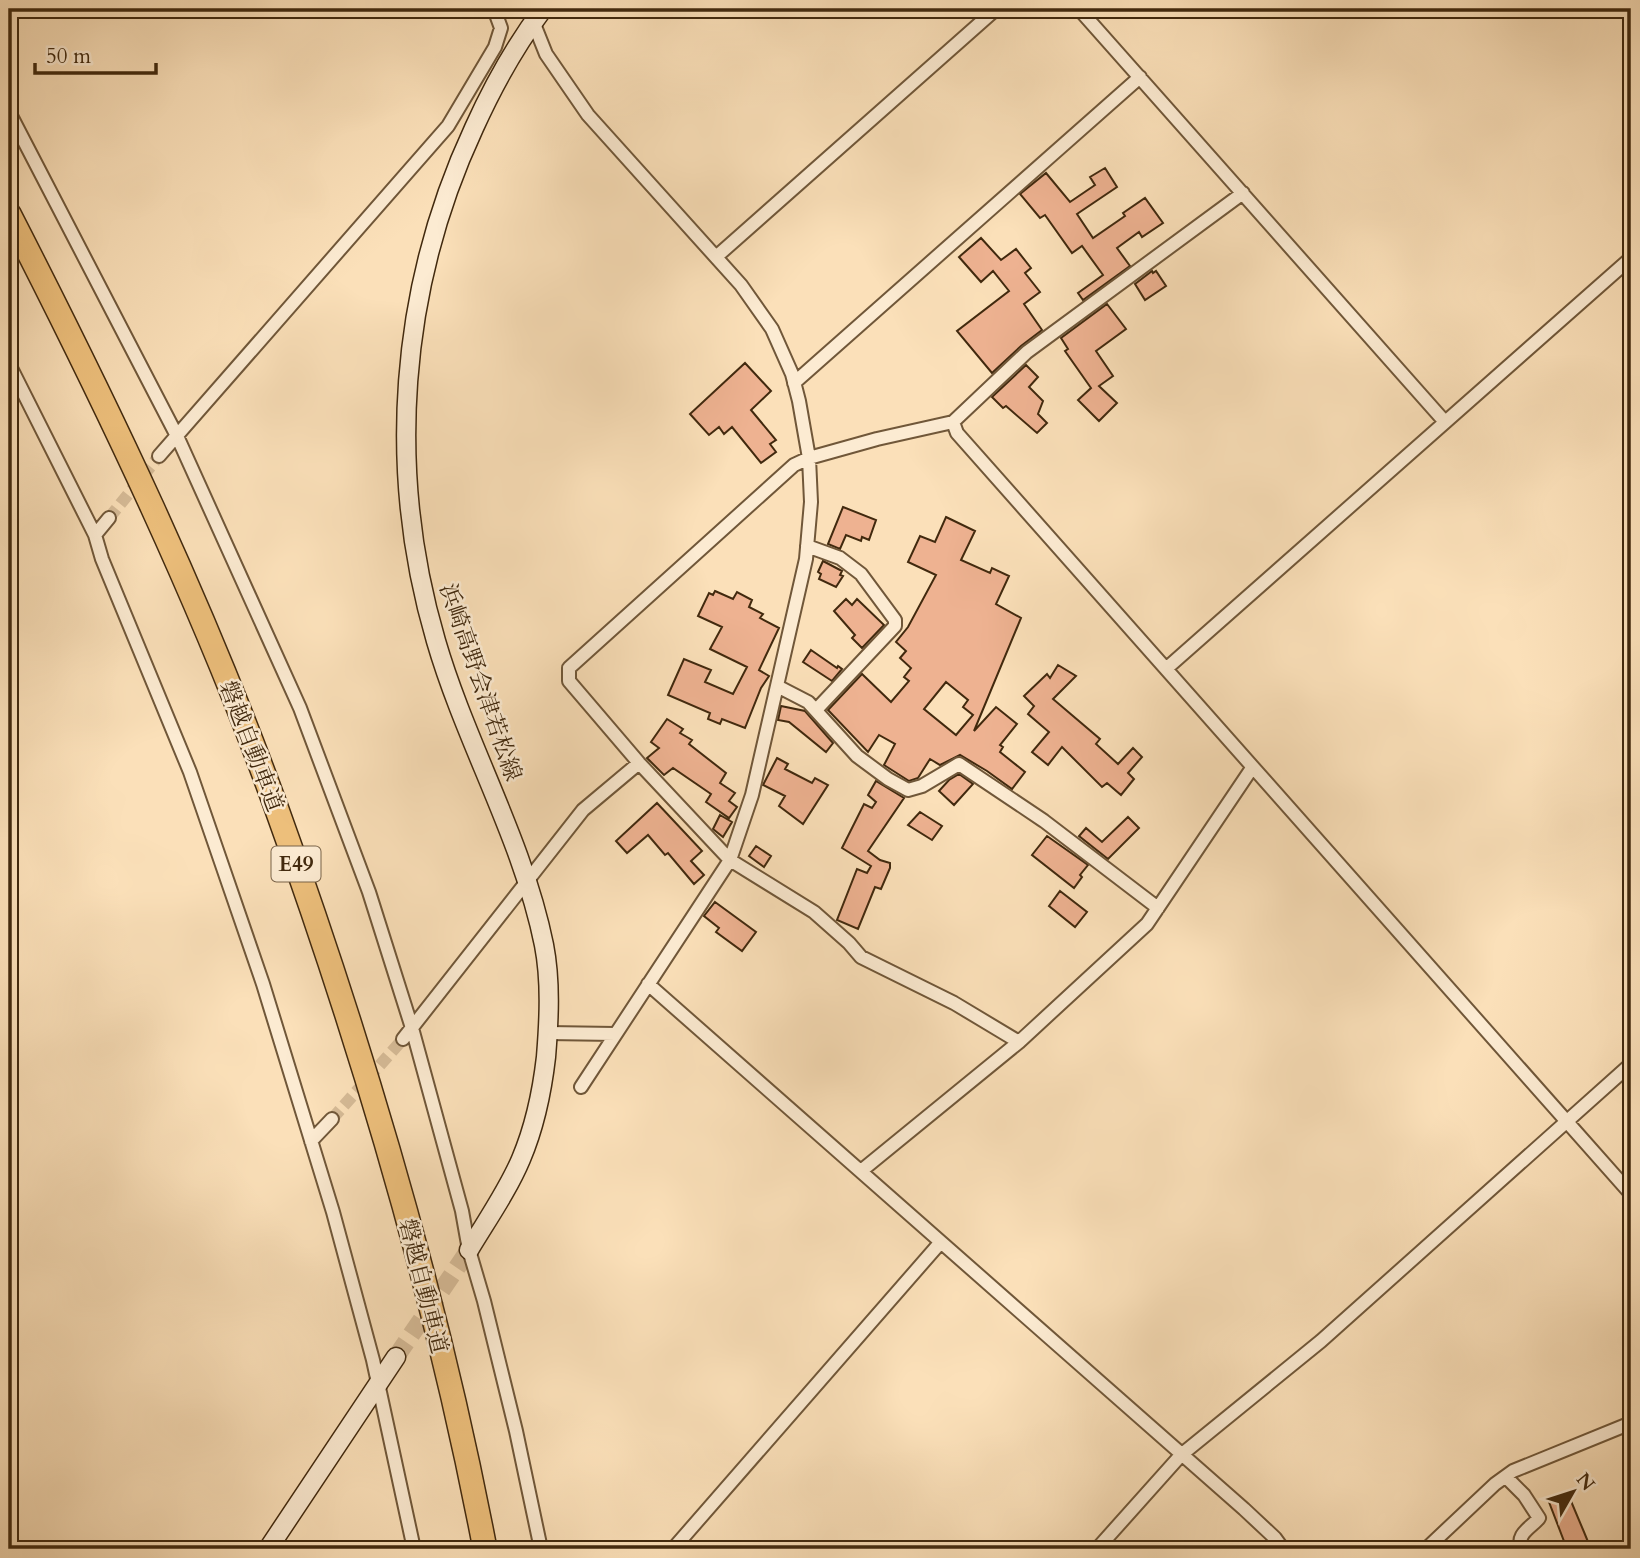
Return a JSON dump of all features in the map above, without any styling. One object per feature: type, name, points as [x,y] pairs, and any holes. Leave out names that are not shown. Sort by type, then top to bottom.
[{"type":"highway","name":"磐越自動車道","points":[[9,214],[128,455],[230,690],[275,805],[375,1104],[422,1275],[472,1478],[485,1549]]},
{"type":"main road","name":"浜崎高野会津若松線","points":[[469,1250],[522,1156],[536,1116],[548,1033],[548,983],[544,946],[527,883],[454,694],[427,610],[416,564],[412,528],[406,417],[416,310],[438,220],[463,150],[535,13]]},
{"type":"main road","points":[[268,1549],[396,1357]]},
{"type":"street","points":[[159,456],[448,126],[495,47],[500,28],[494,9]]},
{"type":"street","points":[[716,257],[996,9]]},
{"type":"street","points":[[1079,9],[1445,422]]},
{"type":"street","points":[[535,13],[546,54],[588,115],[760,310],[781,348],[794,383],[809,458],[811,502],[807,546],[777,686],[752,795],[730,860],[580,1087]]},
{"type":"street","points":[[794,383],[1140,77]]},
{"type":"street","points":[[9,112],[177,436],[300,708],[369,892],[412,1028],[462,1211],[469,1250],[516,1431],[541,1549]]},
{"type":"street","points":[[1019,1042],[954,1003],[861,957],[814,912],[730,860],[639,763],[569,681],[569,668],[794,465],[809,458],[953,422],[1027,352],[1243,193]]},
{"type":"street","points":[[1167,668],[1631,258]]},
{"type":"street","points":[[9,364],[95,535],[102,559],[190,772],[263,984],[373,1360],[414,1549]]},
{"type":"street","points":[[953,422],[957,433],[1631,1194]]},
{"type":"street","points":[[95,535],[109,518]]},
{"type":"street","points":[[807,546],[840,558],[861,574],[895,620],[895,626],[816,710]]},
{"type":"street","points":[[777,686],[808,702],[857,756],[888,779],[908,790],[922,786],[959,764],[1044,821],[1158,908]]},
{"type":"street","points":[[403,1039],[583,810],[639,763]]},
{"type":"street","points":[[861,1171],[1019,1042],[1147,924],[1252,768]]},
{"type":"street","points":[[648,984],[1244,1509],[1283,1549]]},
{"type":"street","points":[[548,1033],[615,1034]]},
{"type":"street","points":[[1097,1549],[1181,1455],[1321,1341],[1631,1064]]},
{"type":"street","points":[[311,1142],[331,1119]]},
{"type":"street","points":[[673,1549],[940,1243]]},
{"type":"street","points":[[1426,1549],[1495,1484],[1513,1471],[1631,1423]]},
{"type":"street","points":[[1506,1477],[1524,1495],[1539,1518],[1521,1534],[1519,1543],[1522,1549]]},
{"type":"building","points":[[1105,168],[1117,187],[1077,214],[1093,238],[1145,198],[1163,223],[1142,237],[1139,232],[1117,248],[1130,266],[1083,300],[1078,293],[1103,275],[1082,246],[1072,253],[1045,215],[1040,218],[1020,194],[1046,173],[1070,202],[1095,185],[1090,177]]},
{"type":"building","points":[[981,238],[1001,260],[1016,249],[1031,268],[1025,273],[1040,292],[1024,304],[1042,330],[992,373],[957,331],[1009,291],[993,271],[981,282],[959,257]]},
{"type":"building","points":[[1152,271],[1156,271],[1166,286],[1145,300],[1135,284]]},
{"type":"building","points":[[1107,304],[1126,329],[1096,351],[1113,376],[1099,386],[1117,403],[1099,421],[1078,400],[1091,388],[1065,351],[1068,349],[1061,338]]},
{"type":"building","points":[[745,363],[771,391],[751,410],[776,440],[770,444],[776,452],[761,463],[732,427],[724,434],[719,427],[709,435],[690,414]]},
{"type":"building","points":[[1026,365],[1038,377],[1029,387],[1043,401],[1038,414],[1047,423],[1037,433],[992,397]]},
{"type":"building","points":[[843,507],[876,520],[869,540],[862,537],[861,541],[846,535],[840,549],[828,544]]},
{"type":"building","points":[[946,517],[975,531],[961,560],[990,573],[992,568],[1009,576],[996,604],[1021,618],[974,731],[996,707],[1017,724],[1000,745],[1003,747],[1000,752],[1025,772],[1012,789],[960,755],[940,765],[930,759],[918,778],[909,781],[884,765],[895,744],[879,735],[868,752],[828,710],[862,674],[891,702],[909,681],[904,677],[911,668],[900,658],[906,651],[896,642],[908,627],[936,575],[908,562],[920,536],[935,542]],"holes":[[[946,682],[968,700],[963,707],[973,715],[956,735],[924,709]]]},
{"type":"building","points":[[823,561],[842,571],[840,575],[843,576],[836,587],[819,579],[821,574],[818,572]]},
{"type":"building","points":[[715,591],[733,599],[737,592],[752,600],[749,607],[763,614],[760,618],[779,628],[759,670],[769,676],[761,688],[745,728],[722,719],[720,724],[708,719],[710,713],[668,695],[684,659],[711,670],[705,682],[733,694],[747,667],[710,649],[722,627],[698,616],[709,593],[713,595]]},
{"type":"building","points":[[846,599],[852,605],[857,599],[884,625],[862,648],[852,638],[855,635],[834,611]]},
{"type":"building","points":[[811,650],[842,669],[832,681],[803,662]]},
{"type":"building","points":[[1058,665],[1076,676],[1053,699],[1100,739],[1096,744],[1118,764],[1133,748],[1142,757],[1128,773],[1134,779],[1121,795],[1107,783],[1102,787],[1062,747],[1048,765],[1032,752],[1049,732],[1028,714],[1034,706],[1024,696],[1047,674],[1050,678]]},
{"type":"building","points":[[781,706],[805,711],[833,743],[826,752],[789,722],[778,720]]},
{"type":"building","points":[[667,719],[683,729],[680,733],[692,740],[689,744],[726,773],[720,783],[735,793],[729,801],[737,807],[729,818],[706,802],[711,794],[673,768],[664,775],[647,758],[659,748],[651,742]]},
{"type":"building","points":[[777,758],[788,764],[785,769],[812,783],[815,778],[828,785],[803,824],[779,806],[785,796],[763,785]]},
{"type":"building","points":[[959,774],[973,784],[954,805],[939,791]]},
{"type":"building","points":[[876,781],[904,798],[868,851],[880,860],[890,863],[890,868],[881,889],[875,887],[858,929],[837,920],[857,869],[867,873],[871,866],[842,848],[864,804],[872,808],[876,802],[868,795]]},
{"type":"building","points":[[657,803],[702,851],[691,861],[704,875],[694,884],[668,853],[665,855],[648,835],[627,853],[616,841]]},
{"type":"building","points":[[920,812],[942,826],[932,840],[908,825]]},
{"type":"building","points":[[720,815],[732,822],[723,837],[713,829]]},
{"type":"building","points":[[1128,817],[1139,828],[1108,859],[1079,836],[1086,828],[1102,842]]},
{"type":"building","points":[[1047,836],[1088,865],[1074,888],[1032,855]]},
{"type":"building","points":[[756,846],[771,856],[764,867],[749,856]]},
{"type":"building","points":[[1060,891],[1087,912],[1075,927],[1049,906]]},
{"type":"building","points":[[715,902],[756,932],[742,951],[716,932],[719,928],[704,916]]},
{"type":"building","points":[[1568,1494],[1591,1549],[1567,1549],[1549,1502]]},
{"type":"tunnel","points":[[109,518],[159,456]]},
{"type":"tunnel","points":[[332,1119],[403,1039]]},
{"type":"tunnel","points":[[396,1357],[469,1250]]}]
